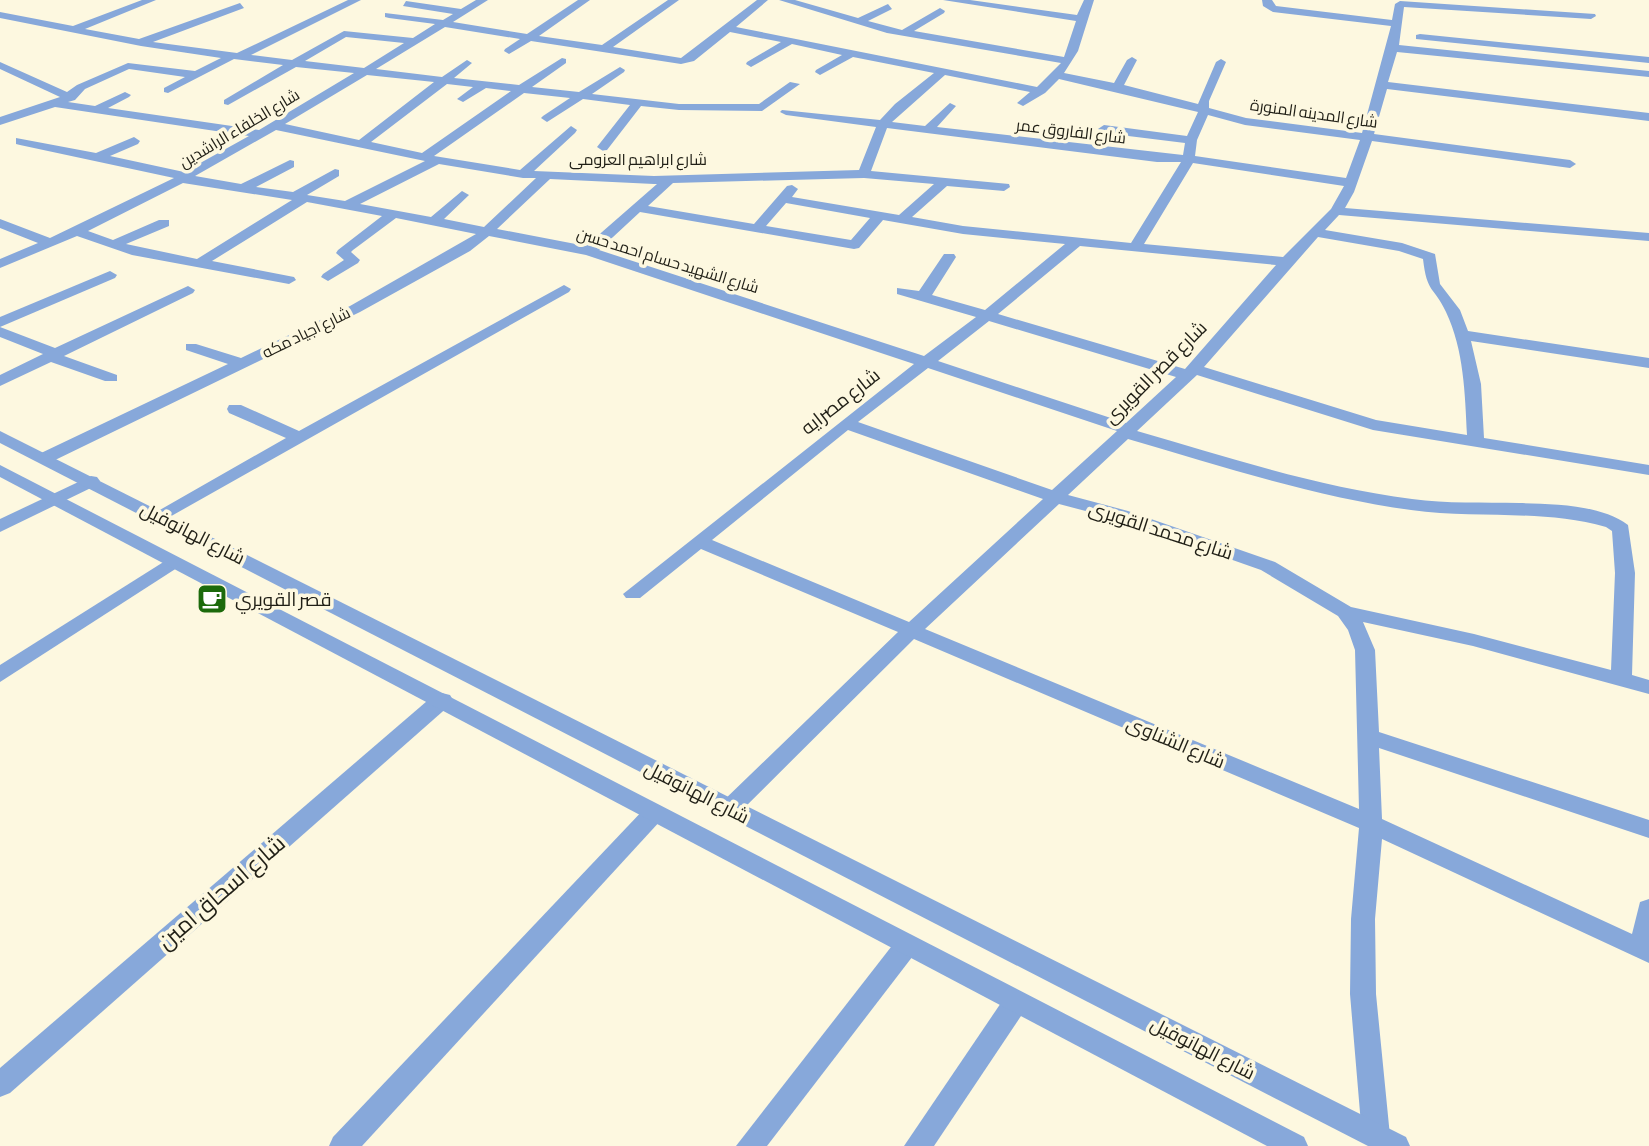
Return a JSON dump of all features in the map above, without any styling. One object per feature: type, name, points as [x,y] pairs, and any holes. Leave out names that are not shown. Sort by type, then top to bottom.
[{"type":"street","points":[[72,30],[151,0]]},
{"type":"street","points":[[321,0],[351,2]]},
{"type":"street","name":"شارع الخلفاء الراشدين","points":[[0,264],[78,232],[186,178],[483,0]]},
{"type":"street","points":[[509,51],[585,0]]},
{"type":"street","points":[[602,50],[674,0]]},
{"type":"street","points":[[389,15],[686,61],[730,29],[763,0]]},
{"type":"street","points":[[784,0],[904,33],[1068,61]]},
{"type":"street","points":[[948,0],[980,9],[1079,19]]},
{"type":"street","points":[[1023,103],[1041,90],[1068,61],[1076,41],[1079,19],[1089,0]]},
{"type":"street","points":[[1267,0],[1266,5],[1273,9],[1394,35],[1649,74]]},
{"type":"street","points":[[114,2],[136,6]]},
{"type":"street","points":[[168,90],[351,2]]},
{"type":"street","points":[[1394,35],[1400,4],[1439,3],[1591,16]]},
{"type":"street","points":[[406,4],[463,12]]},
{"type":"street","points":[[141,43],[240,6]]},
{"type":"street","points":[[859,22],[888,7]]},
{"type":"street","points":[[904,33],[940,11]]},
{"type":"street","points":[[0,15],[141,43],[294,64],[584,94],[679,107],[762,108],[794,84]]},
{"type":"street","points":[[730,29],[1041,90]]},
{"type":"street","points":[[228,102],[349,33],[414,41]]},
{"type":"street","points":[[1394,35],[1649,60]]},
{"type":"street","name":"شارع قصر القويرى","points":[[729,809],[912,630],[1191,372],[1286,262],[1336,211],[1351,183],[1367,136],[1394,35]]},
{"type":"street","points":[[751,64],[792,40]]},
{"type":"street","points":[[820,72],[854,52]]},
{"type":"street","points":[[1117,88],[1132,60]]},
{"type":"street","points":[[347,205],[430,158],[562,61]]},
{"type":"street","points":[[1135,248],[1189,159],[1191,140],[1204,111],[1203,101],[1221,62]]},
{"type":"street","points":[[362,143],[467,63]]},
{"type":"street","points":[[0,65],[71,97]]},
{"type":"street","points":[[0,121],[56,104],[71,97],[80,87],[128,66],[197,75]]},
{"type":"street","points":[[547,118],[620,70]]},
{"type":"street","points":[[864,174],[883,124],[899,106],[943,71]]},
{"type":"street","name":"شارع المدينه المنورة","points":[[1057,75],[1245,121],[1570,164]]},
{"type":"street","points":[[13,81],[27,77]]},
{"type":"street","points":[[463,99],[483,85]]},
{"type":"street","points":[[1382,85],[1649,117]]},
{"type":"street","points":[[96,110],[125,95]]},
{"type":"street","points":[[603,147],[638,102]]},
{"type":"street","points":[[56,104],[263,134]]},
{"type":"street","points":[[929,130],[950,106]]},
{"type":"street","name":"شارع الفاروق عمر","points":[[786,111],[1189,159],[1351,183]]},
{"type":"street","name":"شارع ابراهيم العزومى","points":[[276,126],[523,174],[670,179],[864,174],[1004,187]]},
{"type":"street","points":[[1104,129],[1191,140]]},
{"type":"street","points":[[523,174],[571,130]]},
{"type":"street","points":[[20,141],[186,178]]},
{"type":"street","points":[[98,158],[134,141]]},
{"type":"street","points":[[241,189],[290,163]]},
{"type":"street","points":[[477,182],[494,170]]},
{"type":"street","points":[[201,262],[335,173]]},
{"type":"street","points":[[757,228],[803,174]]},
{"type":"street","name":"شارع اجياد مكه","points":[[45,458],[355,309],[465,248],[489,230],[547,176]]},
{"type":"street","name":"شارع الشهيد حسام احمد حسن","points":[[186,178],[489,230],[589,251],[925,361],[1126,431]]},
{"type":"street","points":[[589,251],[670,179]]},
{"type":"street","points":[[902,219],[946,180]]},
{"type":"street","points":[[434,221],[462,195]]},
{"type":"street","points":[[784,199],[963,230],[1286,262]]},
{"type":"street","points":[[639,208],[854,245],[880,215]]},
{"type":"street","points":[[1336,211],[1649,237]]},
{"type":"street","points":[[328,278],[353,260],[343,253],[348,247],[393,214]]},
{"type":"street","points":[[0,223],[52,244]]},
{"type":"street","points":[[114,244],[164,223]]},
{"type":"street","points":[[78,232],[152,255],[289,280]]},
{"type":"street","points":[[1316,233],[1424,253],[1433,262],[1433,284],[1453,310],[1462,335],[1473,384],[1476,441]]},
{"type":"street","name":"شارع مصرايه","points":[[633,594],[846,423],[987,316],[1075,243]]},
{"type":"street","points":[[923,297],[949,257]]},
{"type":"street","points":[[0,322],[110,275]]},
{"type":"street","points":[[160,515],[564,289]]},
{"type":"street","points":[[0,381],[188,290]]},
{"type":"street","points":[[902,291],[1373,425],[1649,470]]},
{"type":"street","points":[[0,332],[111,378]]},
{"type":"street","points":[[1462,335],[1649,363]]},
{"type":"street","points":[[191,347],[242,363]]},
{"type":"street","points":[[235,409],[299,437]]},
{"type":"street","name":"شارع محمد القويرى","points":[[846,423],[1054,497],[1223,548],[1268,566],[1345,612],[1358,629],[1365,650],[1371,824],[1363,919],[1363,994],[1386,1141]]},
{"type":"street","points":[[1126,431],[1313,487],[1365,498],[1417,505],[1539,508],[1612,523],[1621,529],[1625,573],[1621,680]]},
{"type":"street","name":"شارع الهانوفيل","points":[[0,436],[160,515],[729,809],[1386,1141]]},
{"type":"street","name":"شارع الهانوفيل","points":[[0,470],[1294,1146]]},
{"type":"street","points":[[0,526],[91,481]]},
{"type":"street","name":"شارع الشناوى","points":[[699,541],[1371,824],[1646,951]]},
{"type":"street","points":[[0,675],[173,562]]},
{"type":"street","points":[[1345,612],[1474,640],[1649,687]]},
{"type":"street","name":"شارع اسحاق امين","points":[[0,1085],[442,700]]},
{"type":"street","points":[[1368,736],[1649,829]]},
{"type":"street","points":[[343,1146],[654,813]]},
{"type":"street","points":[[1646,951],[1649,909]]},
{"type":"street","points":[[750,1146],[907,945]]},
{"type":"street","points":[[918,1146],[1016,1002]]},
{"type":"place","name":"قصر القويري","points":[[212,599]]}]
